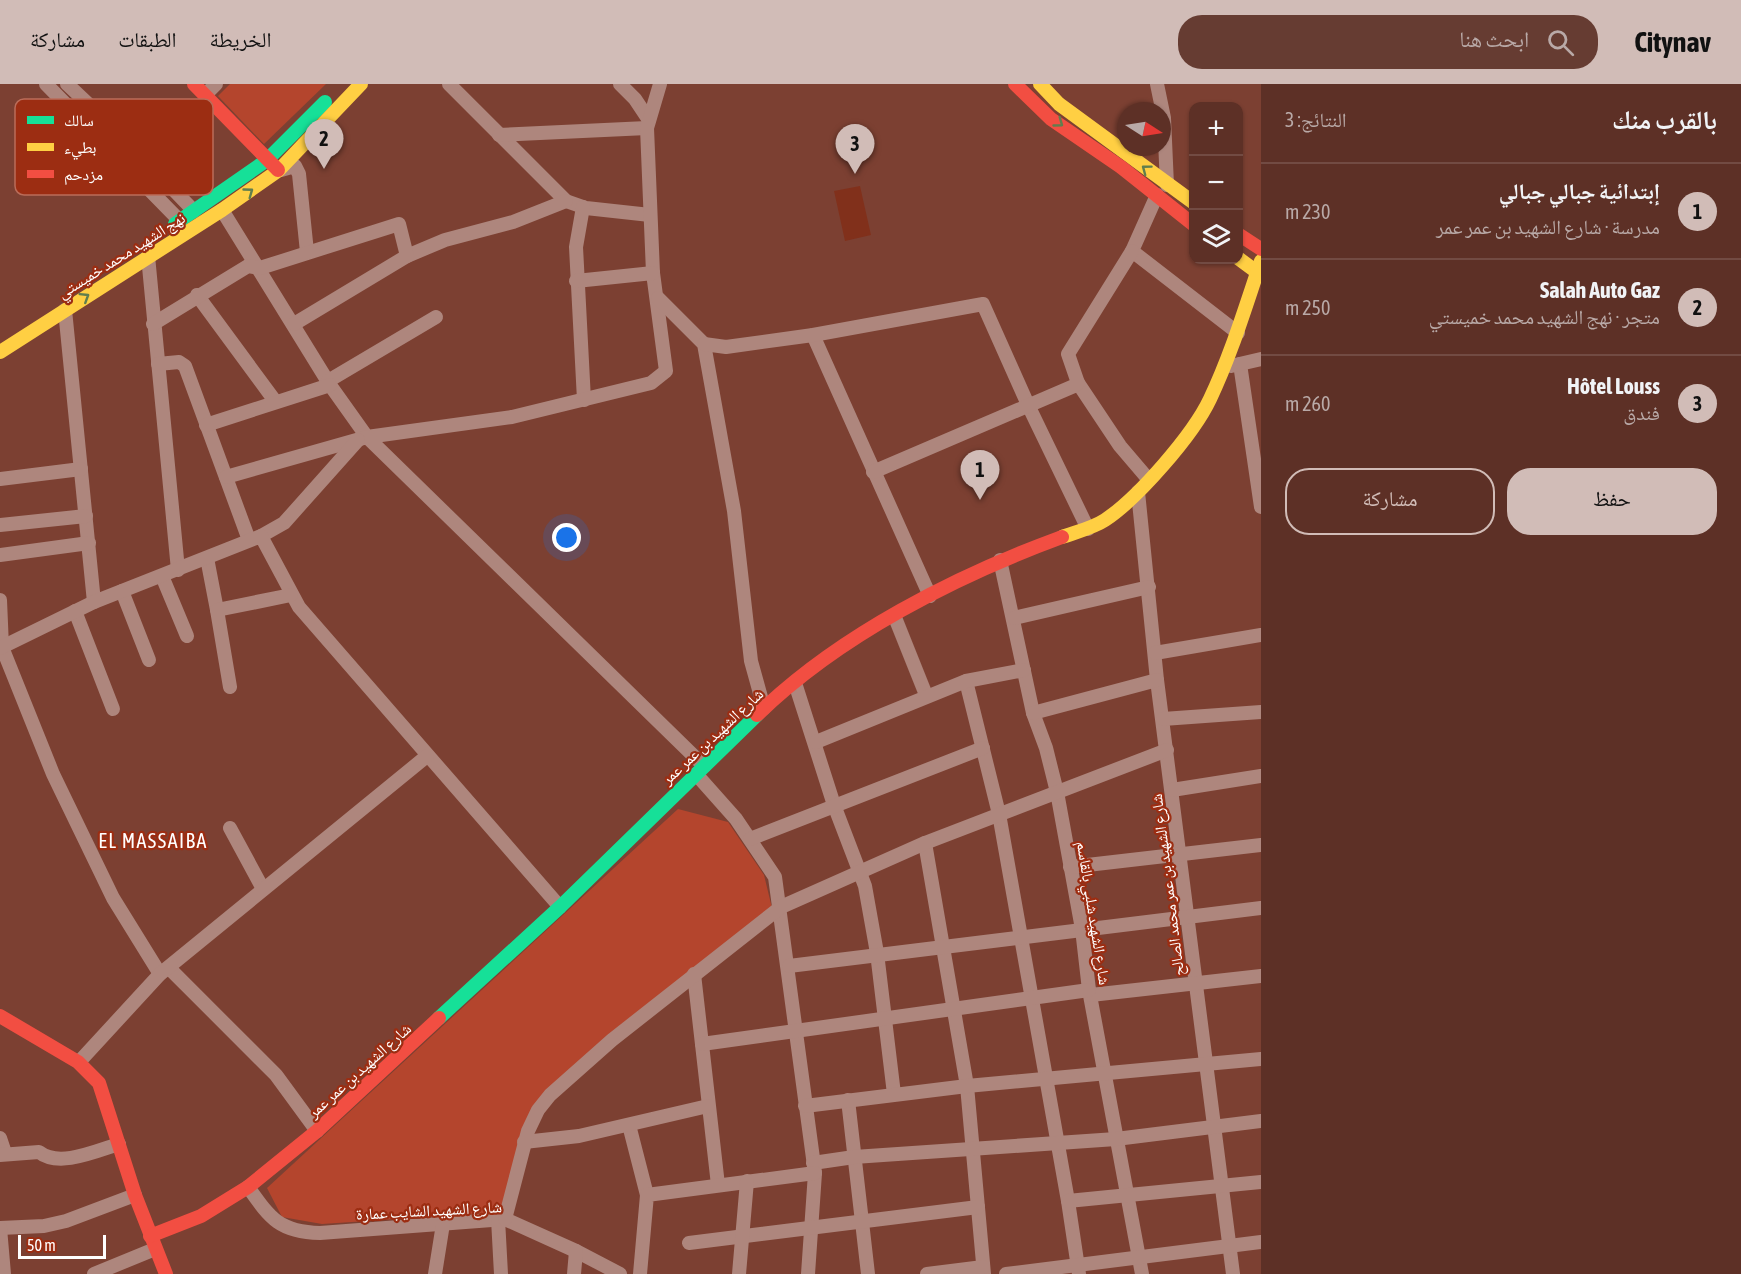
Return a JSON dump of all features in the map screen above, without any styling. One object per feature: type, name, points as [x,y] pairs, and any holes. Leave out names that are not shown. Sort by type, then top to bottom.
[{"type":"main road","points":[[194,84],[211,99]]},
{"type":"main road","name":"نهج الشهيد محمد خميستي","points":[[0,336],[180,221],[267,160],[342,84]]},
{"type":"main road","name":"نهج الشهيد محمد خميستي","points":[[0,352],[222,210],[279,170],[361,84]]},
{"type":"main road","points":[[1015,84],[1024,96],[1048,116],[1162,190],[1189,201]]},
{"type":"main road","points":[[1040,84],[1059,104],[1162,190],[1189,220]]},
{"type":"main road","points":[[213,102],[279,170]]},
{"type":"main road","points":[[1243,237],[1261,249]]},
{"type":"main road","points":[[1243,260],[1260,270]]},
{"type":"main road","name":"شارع الشهيد بن عمر عمر","points":[[153,1243],[248,1187],[317,1131],[560,907],[764,708],[848,642],[894,615],[1000,560],[1088,529],[1104,521],[1138,492],[1166,462],[1209,402],[1225,367],[1260,270]]},
{"type":"main road","points":[[0,1018],[90,1069],[99,1083],[135,1195],[166,1274]]},
{"type":"street","points":[[46,84],[61,99]]},
{"type":"street","points":[[206,94],[216,84]]},
{"type":"street","points":[[450,84],[566,201],[583,207],[650,215]]},
{"type":"street","points":[[620,84],[636,99],[648,124]]},
{"type":"street","points":[[226,477],[362,438],[512,417],[651,383],[664,374],[658,298],[653,273],[648,124],[660,84]]},
{"type":"street","points":[[1149,480],[1120,446],[1078,382],[1068,354],[1131,251],[1162,190],[1164,118],[1157,84]]},
{"type":"street","points":[[70,86],[84,99]]},
{"type":"street","points":[[499,135],[648,124]]},
{"type":"street","points":[[279,170],[295,166],[299,174],[307,252]]},
{"type":"street","points":[[155,195],[180,221]]},
{"type":"street","points":[[178,195],[194,211]]},
{"type":"street","points":[[294,324],[408,256],[445,240],[513,222],[566,201]]},
{"type":"street","points":[[583,207],[576,247],[576,281],[584,400]]},
{"type":"street","points":[[222,210],[260,268],[329,383],[346,404],[362,438],[700,770],[775,877],[789,966],[795,1032],[814,1168],[808,1274]]},
{"type":"street","points":[[153,324],[197,295],[248,266],[260,268],[399,224],[408,256]]},
{"type":"street","points":[[1131,251],[1238,333]]},
{"type":"street","points":[[147,256],[178,570]]},
{"type":"street","points":[[576,281],[653,273]]},
{"type":"street","points":[[197,295],[275,402]]},
{"type":"street","points":[[658,298],[704,344],[734,511],[751,661],[764,708]]},
{"type":"street","points":[[704,344],[726,347],[813,335],[983,304],[1029,407],[1088,529]]},
{"type":"street","points":[[65,310],[94,602]]},
{"type":"street","points":[[206,425],[329,383],[436,317]]},
{"type":"street","points":[[813,335],[930,596]]},
{"type":"street","points":[[1225,367],[1261,360]]},
{"type":"street","points":[[158,364],[179,362],[185,366],[226,477],[255,538],[291,594],[427,756],[560,907]]},
{"type":"street","points":[[1240,364],[1261,507]]},
{"type":"street","points":[[873,472],[1068,391],[1078,382]]},
{"type":"street","points":[[1,648],[94,602],[207,558],[284,523],[362,438]]},
{"type":"street","points":[[0,479],[81,468]]},
{"type":"street","name":"شارع الشهيد بن عمر محمد الصالح","points":[[1138,492],[1157,680],[1233,1274]]},
{"type":"street","points":[[0,525],[86,516]]},
{"type":"street","points":[[0,555],[88,543]]},
{"type":"street","points":[[207,558],[230,687]]},
{"type":"street","name":"شارع الشهيد شلبي بالقاسم","points":[[1000,560],[1014,618],[1032,713],[1046,748],[1057,792],[1082,929],[1104,1073],[1142,1274]]},
{"type":"street","points":[[162,576],[187,636]]},
{"type":"street","points":[[1014,618],[1149,586]]},
{"type":"street","points":[[122,591],[149,660]]},
{"type":"street","points":[[217,610],[291,594]]},
{"type":"street","points":[[0,600],[1,648],[76,826],[113,898],[165,971],[276,1075],[317,1131]]},
{"type":"street","points":[[75,611],[113,709]]},
{"type":"street","points":[[894,615],[926,695]]},
{"type":"street","points":[[1155,653],[1261,635]]},
{"type":"street","points":[[816,742],[926,695],[966,681],[1024,670]]},
{"type":"street","points":[[1032,713],[1157,680]]},
{"type":"street","points":[[966,681],[999,813],[1058,1143],[1078,1269]]},
{"type":"street","points":[[795,683],[816,742],[834,806],[865,886],[877,953],[894,1094]]},
{"type":"street","points":[[1163,719],[1261,712]]},
{"type":"street","points":[[750,839],[983,748]]},
{"type":"street","points":[[501,1274],[501,1219],[524,1142],[538,1110],[557,1088],[694,974],[781,907],[925,843],[1167,750]]},
{"type":"street","points":[[79,1062],[165,971],[427,756]]},
{"type":"street","points":[[1172,790],[1261,777]]},
{"type":"street","points":[[230,828],[263,889]]},
{"type":"street","points":[[925,843],[967,1086],[983,1270],[927,1274]]},
{"type":"street","points":[[1070,867],[1261,845]]},
{"type":"street","points":[[789,966],[877,953],[1261,908]]},
{"type":"street","points":[[694,974],[718,1185]]},
{"type":"street","points":[[702,1044],[954,1010],[1032,997],[1261,976]]},
{"type":"street","points":[[805,1106],[967,1086],[1261,1059]]},
{"type":"street","points":[[848,1100],[868,1274]]},
{"type":"street","points":[[524,1142],[579,1136],[708,1106]]},
{"type":"street","points":[[647,1195],[747,1181],[814,1168],[854,1157],[1116,1138],[1261,1121]]},
{"type":"street","points":[[629,1125],[647,1195],[640,1274]]},
{"type":"street","points":[[0,1138],[3,1154],[39,1152],[46,1158],[67,1158],[119,1144]]},
{"type":"street","points":[[739,1274],[747,1181]]},
{"type":"street","points":[[1068,1201],[1128,1197],[1261,1182]]},
{"type":"street","name":"شارع الشهيد الشايب عمارة","points":[[248,1187],[269,1217],[279,1225],[305,1233],[501,1219],[576,1251],[620,1274]]},
{"type":"street","points":[[4,1274],[0,1228],[44,1226],[66,1221],[135,1195]]},
{"type":"street","points":[[689,1243],[978,1207]]},
{"type":"street","points":[[435,1274],[443,1224]]},
{"type":"street","points":[[1006,1274],[1078,1269],[1139,1256],[1261,1242]]},
{"type":"street","points":[[94,1274],[153,1243]]},
{"type":"street","points":[[574,1274],[576,1251]]},
{"type":"shaded area","points":[[230,84],[326,84],[264,144],[218,96]]},
{"type":"shaded area","points":[[860,186],[871,235],[845,241],[834,191]]},
{"type":"shaded area","points":[[678,809],[728,822],[764,875],[772,908],[535,1108],[501,1212],[322,1224],[282,1217],[267,1188]]},
{"type":"traffic: fast","points":[[175,224],[267,160],[325,102]]},
{"type":"traffic: fast","points":[[439,1018],[560,907],[757,715]]},
{"type":"traffic: slow","points":[[0,352],[222,210],[279,170],[361,84]]},
{"type":"traffic: slow","points":[[1040,84],[1059,104],[1189,199]]},
{"type":"traffic: slow","points":[[1062,537],[1095,525],[1118,510],[1164,465],[1191,430],[1210,399],[1225,365],[1261,261]]},
{"type":"traffic: slow","points":[[1243,262],[1261,275]]},
{"type":"traffic: jam","points":[[194,84],[209,99]]},
{"type":"traffic: jam","points":[[1015,84],[1051,119],[1121,167],[1189,221]]},
{"type":"traffic: jam","points":[[213,103],[278,170]]},
{"type":"traffic: jam","points":[[1243,237],[1261,249]]},
{"type":"traffic: jam","points":[[757,715],[824,659],[900,611],[981,570],[1062,537]]},
{"type":"traffic: jam","points":[[0,1016],[78,1062],[99,1083],[135,1195],[166,1274]]},
{"type":"traffic: jam","points":[[150,1236],[201,1216],[248,1187],[317,1131],[439,1018]]},
{"type":"place","name":"Salah Auto Gaz","points":[[324,169]]},
{"type":"place","name":"Hôtel Louss","points":[[855,174]]},
{"type":"place","name":"إبتدائية جبالي جبالي","points":[[980,500]]},
{"type":"district","name":"EL MASSAIBA","points":[[153,841]]}]
